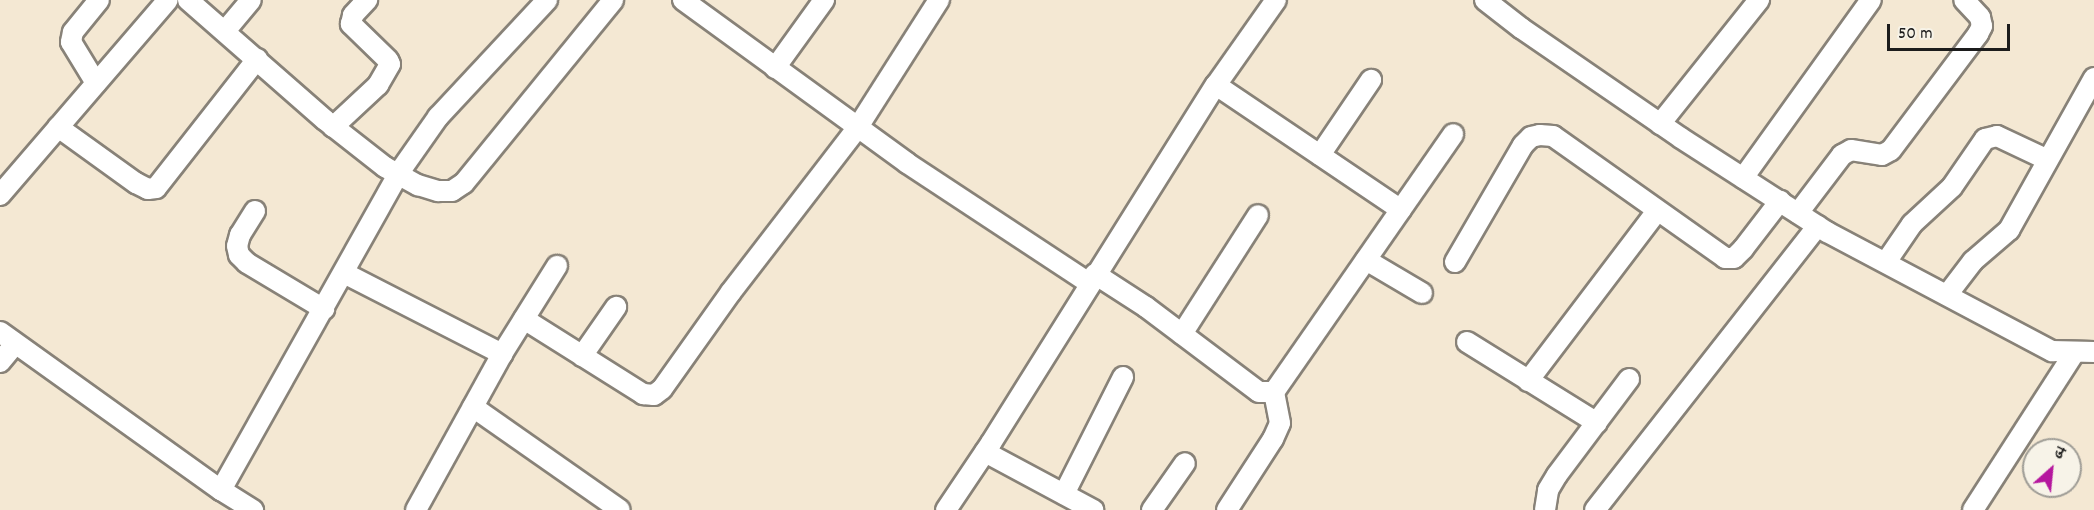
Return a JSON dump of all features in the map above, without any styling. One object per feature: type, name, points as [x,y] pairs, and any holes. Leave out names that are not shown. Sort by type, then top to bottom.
[{"type":"street","points":[[96,83],[70,42],[74,32],[99,0]]},
{"type":"street","points":[[0,195],[168,0]]},
{"type":"street","points":[[188,0],[333,127],[398,174],[438,191],[452,191],[464,183],[613,0]]},
{"type":"street","points":[[225,31],[251,0]]},
{"type":"street","points":[[333,127],[378,85],[390,64],[351,24],[353,15],[367,0]]},
{"type":"street","points":[[221,490],[398,174],[438,117],[547,0]]},
{"type":"street","points":[[683,0],[704,6],[775,68],[907,163],[1182,334],[1259,392],[1274,392]]},
{"type":"street","points":[[775,68],[824,0]]},
{"type":"street","points":[[524,319],[643,394],[654,396],[662,389],[731,292],[858,128],[939,0]]},
{"type":"street","points":[[946,510],[985,452],[1092,278],[1216,85],[1276,0]]},
{"type":"street","points":[[1485,0],[1521,28],[1660,124],[1818,226],[2052,351],[2094,352]]},
{"type":"street","points":[[1660,124],[1759,0]]},
{"type":"street","points":[[1743,178],[1871,0]]},
{"type":"street","points":[[1798,213],[1842,155],[1851,150],[1882,155],[1891,150],[1982,26],[1980,16],[1964,0]]},
{"type":"street","points":[[58,127],[136,183],[148,189],[156,188],[257,59]]},
{"type":"street","points":[[1947,295],[1973,261],[2009,230],[2094,78]]},
{"type":"street","points":[[1320,155],[1371,80]]},
{"type":"street","points":[[1216,85],[1401,210]]},
{"type":"street","points":[[1227,510],[1273,439],[1280,423],[1274,392],[1453,134]]},
{"type":"street","points":[[1455,262],[1523,145],[1531,137],[1540,135],[1553,136],[1718,255],[1734,258],[1780,201]]},
{"type":"street","points":[[1886,262],[1912,224],[1952,187],[1985,139],[1997,136],[2048,160]]},
{"type":"street","points":[[255,211],[240,235],[237,246],[239,255],[248,263],[324,309]]},
{"type":"street","points":[[1528,381],[1657,211]]},
{"type":"street","points":[[1182,334],[1258,215]]},
{"type":"street","points":[[1595,510],[1818,226]]},
{"type":"street","points":[[1366,260],[1422,293]]},
{"type":"street","points":[[416,510],[502,354],[557,267]]},
{"type":"street","points":[[344,273],[502,354]]},
{"type":"street","points":[[582,356],[616,307]]},
{"type":"street","points":[[0,362],[7,338],[221,490],[253,510]]},
{"type":"street","points":[[1467,342],[1597,423]]},
{"type":"street","points":[[1973,510],[2074,353]]},
{"type":"street","points":[[1064,494],[1123,377]]},
{"type":"street","points":[[1545,510],[1548,490],[1557,475],[1629,379]]},
{"type":"street","points":[[473,407],[620,510]]},
{"type":"street","points":[[985,452],[1093,510]]},
{"type":"street","points":[[1152,510],[1185,463]]}]
